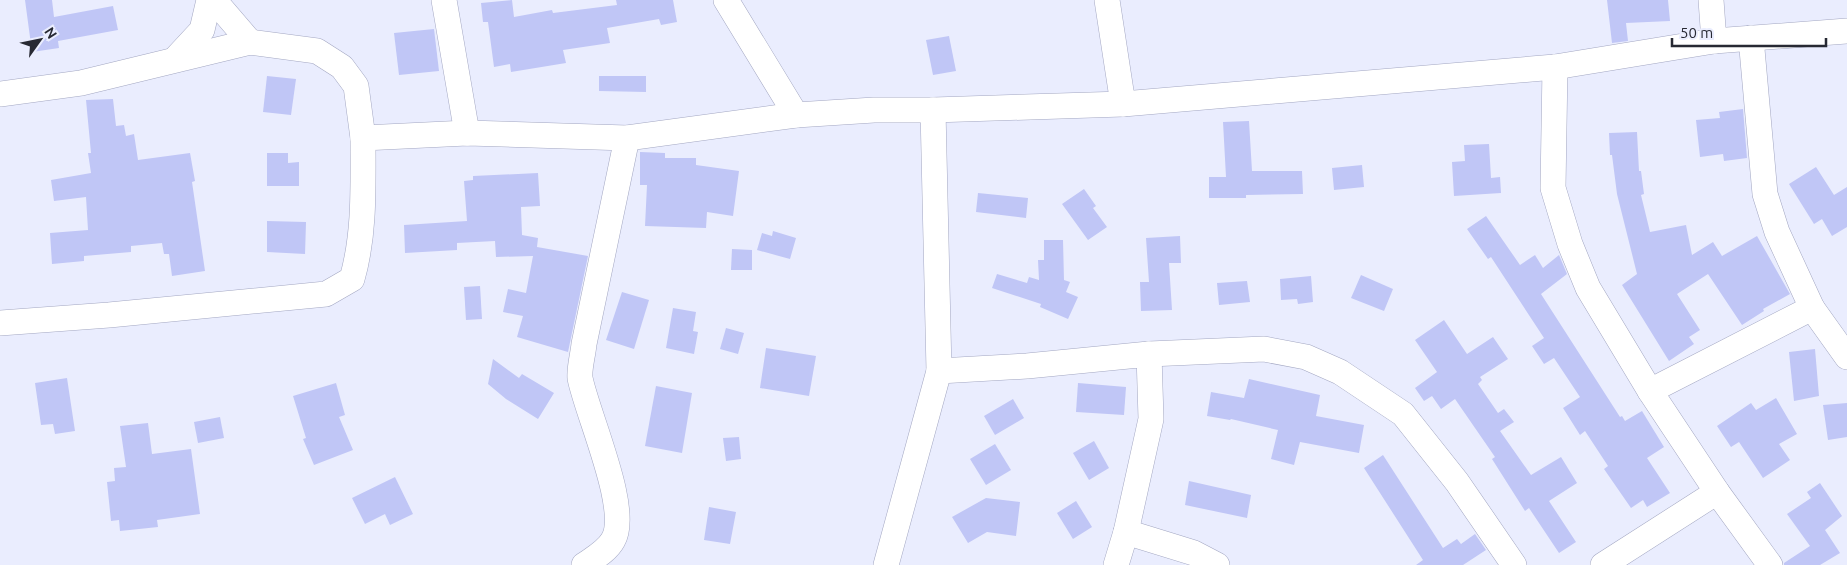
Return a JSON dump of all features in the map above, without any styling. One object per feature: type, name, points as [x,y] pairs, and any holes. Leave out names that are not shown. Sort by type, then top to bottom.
[{"type":"street","points":[[176,58],[202,30],[210,0]]},
{"type":"street","points":[[214,0],[250,42]]},
{"type":"street","points":[[444,0],[467,133]]},
{"type":"street","points":[[726,0],[796,115]]},
{"type":"street","points":[[1107,0],[1123,104]]},
{"type":"street","points":[[1710,0],[1714,41]]},
{"type":"street","points":[[363,138],[467,133],[627,138],[796,115],[874,110],[1123,104],[1555,67],[1714,41],[1847,31]]},
{"type":"street","points":[[1751,38],[1766,194],[1777,232],[1812,308],[1847,357]]},
{"type":"street","points":[[0,94],[81,83],[176,58],[250,42],[317,50],[342,67],[356,86],[363,138],[359,254],[352,279],[326,294],[108,316],[0,323]]},
{"type":"street","points":[[1555,67],[1553,188],[1570,244],[1588,288],[1650,391],[1717,492],[1770,565]]},
{"type":"street","points":[[886,565],[939,372],[933,110]]},
{"type":"street","points":[[584,565],[614,540],[618,523],[611,477],[580,376],[584,344],[627,138]]},
{"type":"street","points":[[1650,391],[1812,308]]},
{"type":"street","points":[[939,372],[1027,366],[1149,354],[1264,349],[1306,357],[1340,372],[1403,414],[1456,482],[1514,565]]},
{"type":"street","points":[[1116,565],[1126,532],[1151,419],[1149,354]]},
{"type":"street","points":[[1603,565],[1717,492]]},
{"type":"street","points":[[1126,532],[1194,553],[1217,565]]},
{"type":"building","points":[[25,0],[52,0],[54,17],[113,6],[118,30],[58,41],[59,48],[32,52]]},
{"type":"building","points":[[512,0],[514,17],[552,10],[553,13],[617,5],[616,0],[673,0],[677,22],[661,25],[659,19],[607,28],[610,43],[563,50],[566,63],[511,72],[510,64],[494,67],[488,22],[483,22],[481,3]]},
{"type":"building","points":[[1607,0],[1668,0],[1670,21],[1626,23],[1628,41],[1612,43]]},
{"type":"building","points":[[434,29],[439,71],[399,75],[394,33]]},
{"type":"building","points":[[949,36],[956,71],[933,75],[926,40]]},
{"type":"building","points":[[267,76],[296,79],[291,115],[263,112]]},
{"type":"building","points":[[599,76],[646,76],[646,92],[599,91]]},
{"type":"building","points":[[113,99],[116,126],[124,125],[126,136],[134,134],[138,160],[190,153],[195,181],[192,182],[205,271],[172,276],[169,254],[164,254],[162,243],[131,246],[131,252],[84,256],[84,261],[52,264],[50,233],[88,230],[86,197],[54,201],[51,180],[91,173],[88,153],[91,153],[86,100]]},
{"type":"building","points":[[1743,109],[1747,158],[1724,161],[1723,154],[1700,157],[1696,120],[1720,118],[1719,112]]},
{"type":"building","points":[[1249,121],[1252,171],[1302,171],[1303,194],[1246,195],[1246,198],[1209,198],[1209,177],[1226,177],[1223,122]]},
{"type":"building","points":[[1637,132],[1639,171],[1641,171],[1644,194],[1641,195],[1650,232],[1686,225],[1692,255],[1713,242],[1722,256],[1757,236],[1790,294],[1763,309],[1764,311],[1742,325],[1708,274],[1677,294],[1700,330],[1689,337],[1694,344],[1669,361],[1622,285],[1637,274],[1617,194],[1612,155],[1610,155],[1609,133]]},
{"type":"building","points":[[1489,144],[1491,178],[1500,177],[1501,193],[1454,196],[1452,162],[1465,161],[1464,145]]},
{"type":"building","points":[[640,152],[665,153],[665,158],[696,158],[696,165],[739,171],[733,216],[707,212],[706,228],[645,226],[647,185],[640,185]]},
{"type":"building","points":[[267,153],[288,153],[288,163],[299,162],[299,186],[267,186]]},
{"type":"building","points":[[1362,165],[1364,187],[1334,190],[1332,168]]},
{"type":"building","points":[[1816,167],[1834,195],[1847,187],[1847,227],[1832,236],[1822,219],[1814,224],[1789,184]]},
{"type":"building","points":[[538,173],[540,206],[521,207],[522,235],[538,238],[537,247],[588,256],[568,352],[517,337],[523,316],[503,312],[508,289],[526,293],[533,256],[496,257],[495,241],[457,243],[457,250],[405,253],[404,225],[467,221],[464,181],[473,180],[473,176]]},
{"type":"building","points":[[1084,189],[1096,206],[1093,208],[1107,227],[1088,240],[1062,204]]},
{"type":"building","points":[[978,193],[1028,198],[1026,218],[976,212]]},
{"type":"building","points":[[1486,216],[1520,265],[1535,255],[1543,268],[1559,255],[1567,274],[1541,294],[1620,417],[1622,416],[1625,421],[1642,411],[1664,447],[1647,458],[1670,493],[1647,507],[1643,500],[1631,508],[1604,469],[1608,466],[1585,431],[1580,435],[1563,408],[1580,397],[1554,358],[1544,364],[1532,346],[1544,338],[1491,257],[1488,259],[1467,229]]},
{"type":"building","points":[[267,221],[306,222],[305,254],[267,252]]},
{"type":"building","points":[[773,231],[796,238],[790,259],[757,250],[762,233],[772,236]]},
{"type":"building","points":[[1180,236],[1181,263],[1169,263],[1172,310],[1141,311],[1140,282],[1149,282],[1146,238]]},
{"type":"building","points":[[1044,240],[1063,240],[1064,280],[1070,282],[1066,292],[1078,297],[1068,319],[1040,307],[1041,304],[992,288],[997,274],[1027,283],[1029,277],[1039,280],[1038,260],[1044,260]]},
{"type":"building","points":[[732,249],[752,250],[752,270],[731,270]]},
{"type":"building","points":[[1361,275],[1393,289],[1384,311],[1351,298]]},
{"type":"building","points":[[1311,276],[1313,302],[1298,304],[1297,299],[1281,300],[1280,279]]},
{"type":"building","points":[[1247,281],[1250,302],[1219,305],[1217,283]]},
{"type":"building","points":[[480,286],[482,319],[466,320],[464,287]]},
{"type":"building","points":[[622,292],[649,300],[634,349],[606,340]]},
{"type":"building","points":[[673,308],[696,312],[693,331],[698,332],[694,354],[666,348]]},
{"type":"building","points":[[1444,320],[1467,354],[1493,337],[1508,359],[1480,377],[1482,380],[1478,384],[1498,413],[1504,409],[1514,422],[1500,431],[1531,475],[1561,457],[1577,483],[1549,501],[1576,542],[1559,553],[1529,508],[1525,511],[1492,459],[1495,457],[1455,399],[1441,409],[1432,396],[1424,401],[1415,388],[1437,372],[1415,340]]},
{"type":"building","points":[[726,328],[744,333],[738,354],[720,349]]},
{"type":"building","points":[[766,348],[816,356],[809,396],[760,388]]},
{"type":"building","points":[[1815,349],[1819,396],[1794,401],[1789,352]]},
{"type":"building","points":[[493,359],[519,378],[522,374],[554,393],[538,419],[506,399],[488,384]]},
{"type":"building","points":[[67,378],[75,431],[55,434],[53,424],[41,425],[35,383]]},
{"type":"building","points":[[1249,379],[1320,395],[1316,416],[1364,425],[1359,453],[1300,442],[1294,465],[1271,459],[1278,430],[1231,419],[1207,416],[1211,392],[1244,398]]},
{"type":"building","points":[[336,383],[345,415],[339,417],[353,450],[314,465],[303,439],[306,438],[293,396]]},
{"type":"building","points":[[1078,383],[1126,387],[1124,415],[1076,412]]},
{"type":"building","points":[[656,386],[692,393],[682,453],[645,446]]},
{"type":"building","points":[[1776,398],[1797,434],[1779,444],[1790,460],[1763,478],[1739,442],[1731,447],[1717,426],[1751,403],[1756,410]]},
{"type":"building","points":[[1013,399],[1024,418],[995,435],[984,416]]},
{"type":"building","points":[[1847,403],[1847,437],[1828,440],[1823,405]]},
{"type":"building","points":[[220,417],[224,438],[198,443],[194,422]]},
{"type":"building","points":[[148,423],[152,454],[191,449],[200,514],[157,520],[158,527],[120,531],[119,520],[111,521],[107,482],[115,481],[114,468],[126,467],[120,426]]},
{"type":"building","points":[[739,437],[741,459],[726,461],[723,438]]},
{"type":"building","points":[[1094,441],[1109,468],[1089,480],[1073,453]]},
{"type":"building","points":[[995,444],[1011,470],[986,485],[970,459]]},
{"type":"building","points":[[1383,455],[1443,548],[1457,539],[1461,544],[1475,534],[1486,550],[1463,565],[1416,565],[1423,560],[1364,468]]},
{"type":"building","points":[[395,477],[413,514],[390,525],[385,514],[365,524],[352,498]]},
{"type":"building","points":[[1189,481],[1251,495],[1247,518],[1185,505]]},
{"type":"building","points":[[1820,483],[1842,516],[1825,530],[1840,553],[1820,565],[1784,565],[1784,563],[1810,546],[1787,514],[1811,498],[1807,492]]},
{"type":"building","points":[[986,498],[1020,502],[1016,536],[987,532],[968,543],[952,517]]},
{"type":"building","points":[[1076,501],[1092,527],[1073,539],[1057,513]]},
{"type":"building","points":[[709,507],[736,512],[730,544],[704,540]]}]
